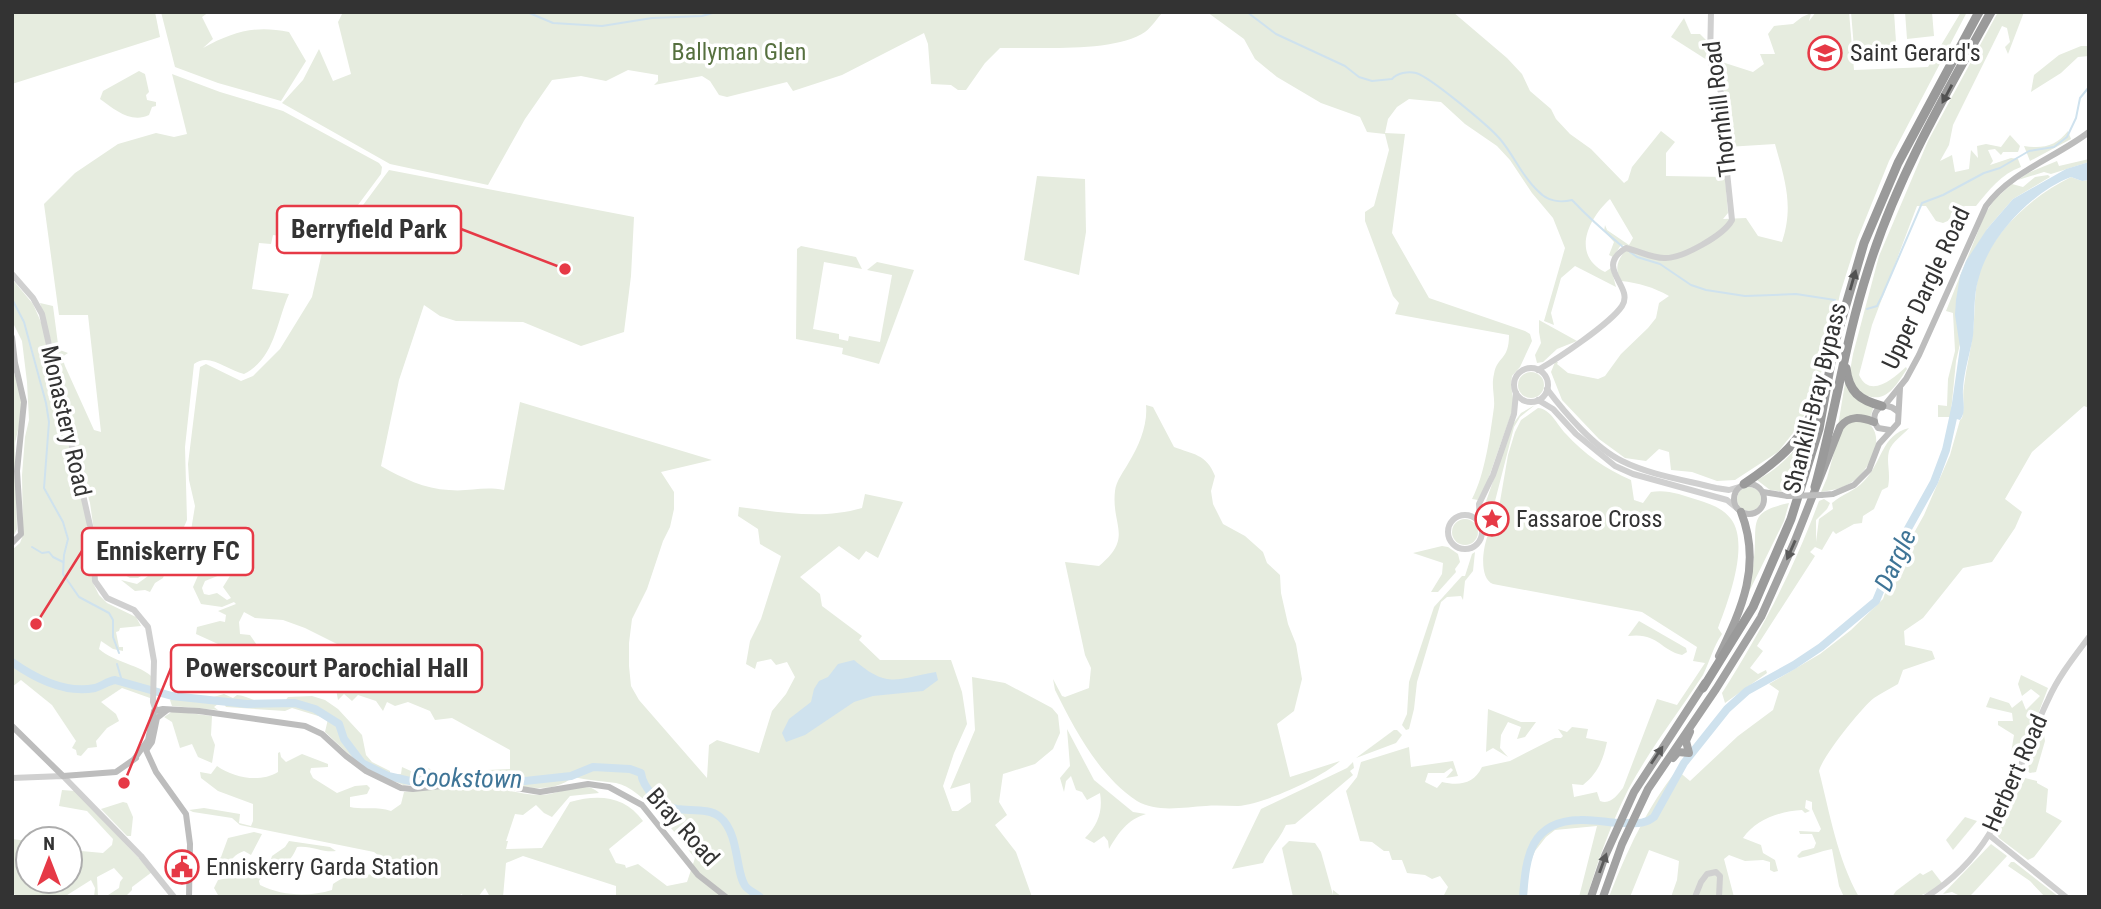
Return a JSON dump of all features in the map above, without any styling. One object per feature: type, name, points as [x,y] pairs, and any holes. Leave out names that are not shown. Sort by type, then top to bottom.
[{"type":"highway","name":"Shankill-Bray Bypass","points":[[1591,897],[1624,814],[1652,762],[1703,688],[1753,607],[1787,530],[1819,429],[1835,346],[1864,243],[1914,132],[1979,12]]},
{"type":"highway","name":"Shankill-Bray Bypass","points":[[1603,897],[1610,874],[1640,806],[1671,752],[1733,663],[1760,617],[1818,491],[1845,360],[1868,269],[1890,207],[1991,12]]},
{"type":"highway","points":[[1742,486],[1782,457],[1804,431],[1816,406],[1835,346]]},
{"type":"highway","points":[[1845,360],[1847,381],[1853,391],[1862,399],[1883,406]]},
{"type":"highway","points":[[1818,491],[1842,424],[1857,418],[1876,425]]},
{"type":"highway","points":[[1703,688],[1737,619],[1749,574],[1750,539],[1740,511]]},
{"type":"highway","points":[[1640,806],[1646,801],[1676,753],[1689,753],[1686,738],[1729,676],[1733,663]]},
{"type":"main road","name":"Upper Dargle Road","points":[[1883,406],[1900,388],[1925,343],[1986,205],[1994,194],[2017,175],[2070,146],[2089,132]]},
{"type":"main road","points":[[12,337],[24,402],[17,471],[21,534],[12,543]]},
{"type":"main road","name":"Upper Dargle Road","points":[[1897,411],[1900,388]]},
{"type":"main road","points":[[1788,496],[1763,492],[1753,484],[1742,486],[1734,496],[1740,511],[1755,513],[1764,502],[1818,491],[1833,494],[1854,485],[1869,470],[1879,444],[1898,421],[1897,411],[1891,407],[1883,406],[1874,413],[1879,444]]},
{"type":"main road","points":[[1876,425],[1885,431],[1892,429]]},
{"type":"main road","points":[[1763,492],[1764,502]]},
{"type":"main road","name":"Bray Road","points":[[156,713],[170,709],[281,722],[314,729],[366,771],[401,788],[470,783],[540,792],[588,784],[609,788],[642,805],[698,875],[726,897]]},
{"type":"main road","points":[[12,726],[63,776],[110,773],[122,768],[145,748],[156,713]]},
{"type":"main road","points":[[145,748],[156,772],[186,814],[190,860],[188,897]]},
{"type":"street","name":"Thornhill Road","points":[[1538,370],[1578,344],[1621,307],[1624,292],[1613,272],[1613,265],[1623,250],[1662,258],[1675,257],[1718,234],[1732,220],[1725,153],[1725,104],[1710,60],[1711,12]]},
{"type":"street","name":"Monastery Road","points":[[12,274],[33,298],[42,314],[91,530],[94,581],[107,598],[134,610],[145,621],[152,644],[153,701],[156,713]]},
{"type":"street","points":[[1550,363],[1546,377],[1548,389],[1601,447],[1619,459],[1636,467],[1729,491],[1742,486]]},
{"type":"street","points":[[1479,504],[1482,532],[1479,541],[1470,548],[1460,548],[1451,540],[1449,529],[1452,521],[1479,504],[1490,483],[1514,414],[1514,384],[1518,375],[1528,369],[1538,370],[1546,377]]},
{"type":"street","points":[[1514,414],[1530,402],[1538,400],[1548,389]]},
{"type":"street","points":[[1516,393],[1530,402]]},
{"type":"street","points":[[1538,400],[1553,409],[1576,434],[1615,466],[1633,474],[1727,500],[1740,511]]},
{"type":"street","points":[[1461,516],[1471,516],[1480,522]]},
{"type":"street","name":"Herbert Road","points":[[1926,897],[1964,864],[1989,835],[2010,796],[2052,691],[2089,637]]},
{"type":"street","points":[[12,778],[63,776],[141,856],[174,897]]},
{"type":"street","points":[[1989,835],[2066,897]]},
{"type":"street","points":[[1695,897],[1707,874],[1716,872],[1720,876],[1719,897]]},
{"type":"green space","points":[[12,12],[155,12],[160,37],[12,84]]},
{"type":"green space","points":[[161,12],[209,12],[202,17],[213,39],[203,48],[244,31],[265,29],[289,32],[306,61],[281,101],[218,83],[175,67]]},
{"type":"green space","name":"Ballyman Glen","points":[[343,12],[1163,12],[1145,32],[1115,43],[1075,48],[1000,48],[985,63],[966,90],[958,90],[951,85],[931,84],[928,44],[924,33],[842,75],[793,91],[787,82],[727,97],[719,95],[710,81],[702,76],[654,85],[658,81],[658,75],[628,70],[606,81],[581,76],[552,80],[525,119],[488,185],[390,164],[282,103],[303,80],[319,49],[333,81],[351,74],[338,22]]},
{"type":"green space","points":[[1207,12],[1453,12],[1507,58],[1522,74],[1530,91],[1551,109],[1570,134],[1591,149],[1624,183],[1628,180],[1632,167],[1661,131],[1675,142],[1666,153],[1666,176],[1725,177],[1728,213],[1723,219],[1746,218],[1758,236],[1782,242],[1788,205],[1775,144],[1727,147],[1729,103],[1714,66],[1713,45],[1720,53],[1724,52],[1720,58],[1725,63],[1753,72],[1764,64],[1760,54],[1775,54],[1768,34],[1774,26],[1793,24],[1811,13],[1809,21],[1816,12],[1849,12],[1854,70],[1928,67],[1961,12],[1967,12],[1889,161],[1857,240],[1840,294],[1813,401],[1778,452],[1735,480],[1717,481],[1692,472],[1671,470],[1669,452],[1659,449],[1646,461],[1625,458],[1599,439],[1562,400],[1551,372],[1555,362],[1568,373],[1598,379],[1605,376],[1621,354],[1656,318],[1659,303],[1669,296],[1646,286],[1621,281],[1617,271],[1618,262],[1629,246],[1621,245],[1613,257],[1609,255],[1614,242],[1604,231],[1605,225],[1607,230],[1629,245],[1633,238],[1610,199],[1590,226],[1586,247],[1588,256],[1595,265],[1605,272],[1611,268],[1616,287],[1575,266],[1561,278],[1551,313],[1554,325],[1544,321],[1565,248],[1553,218],[1497,146],[1465,124],[1441,102],[1409,99],[1397,107],[1388,119],[1385,133],[1405,134],[1392,233],[1429,298],[1525,331],[1530,334],[1532,341],[1520,367],[1512,376],[1514,406],[1485,488],[1478,500],[1472,499],[1484,467],[1489,442],[1494,407],[1494,374],[1507,350],[1509,335],[1395,314],[1399,303],[1393,296],[1365,221],[1365,212],[1374,206],[1389,150],[1385,134],[1367,132],[1360,117],[1321,103],[1277,77],[1255,59],[1244,39]]},
{"type":"green space","points":[[1851,12],[1894,12],[1897,57],[1855,60]]},
{"type":"green space","points":[[1905,12],[1932,12],[1934,36],[1907,39]]},
{"type":"green space","points":[[1998,12],[2024,12],[2008,54],[2005,47],[2010,42],[2007,28],[2002,26],[1953,125],[1949,145],[1940,161],[1952,155],[1955,172],[1969,169],[1971,150],[1978,158],[1977,146],[1986,144],[2001,147],[2010,135],[2020,146],[2018,152],[2003,152],[2001,155],[1995,149],[1988,150],[1993,161],[1990,165],[2011,158],[2018,159],[2021,167],[2001,178],[1976,206],[1965,206],[1951,213],[1950,220],[1943,223],[1936,221],[1926,206],[1917,206],[1872,325],[1859,375],[1869,386],[1875,386],[1888,381],[1906,367],[1907,369],[1887,394],[1881,397],[1866,396],[1857,391],[1850,371],[1879,256],[1928,141]]},
{"type":"green space","points":[[1684,18],[1691,34],[1700,34],[1706,40],[1707,60],[1671,37]]},
{"type":"green space","points":[[2081,46],[2089,46],[2089,56],[2078,57],[2061,73],[2031,92],[2034,75],[2059,55]]},
{"type":"green space","points":[[139,71],[145,74],[149,92],[146,95],[147,100],[156,102],[149,115],[129,117],[100,99],[103,91]]},
{"type":"green space","points":[[172,74],[283,111],[382,167],[381,174],[332,240],[324,233],[297,230],[293,238],[273,235],[271,244],[259,243],[252,289],[289,294],[273,339],[262,359],[244,374],[212,361],[194,364],[185,447],[187,520],[166,559],[138,578],[130,578],[96,545],[90,503],[72,438],[62,379],[40,303],[53,306],[58,344],[60,350],[68,353],[62,357],[65,366],[94,430],[101,432],[88,315],[59,315],[44,204],[75,173],[118,144],[156,133],[174,137],[187,134]]},
{"type":"green space","points":[[2068,131],[2071,139],[2030,161],[2024,146],[2049,145]]},
{"type":"green space","points":[[2089,159],[2089,162],[2051,174],[2044,172],[2018,180],[2057,161],[2059,166]]},
{"type":"green space","points":[[389,170],[634,217],[631,276],[624,332],[581,346],[523,322],[456,321],[440,316],[424,305],[399,380],[381,466],[405,479],[431,488],[504,490],[520,402],[712,460],[661,472],[674,492],[674,509],[647,589],[632,619],[629,643],[631,686],[639,700],[707,778],[709,745],[717,740],[759,753],[772,711],[795,677],[787,662],[776,665],[771,659],[757,662],[755,669],[746,664],[750,641],[761,619],[781,556],[760,544],[758,529],[738,516],[739,507],[786,513],[831,514],[862,508],[865,494],[903,502],[878,558],[866,551],[859,560],[839,546],[800,577],[820,594],[822,606],[862,636],[859,640],[880,660],[951,660],[962,692],[967,724],[943,786],[952,811],[958,811],[971,802],[970,783],[950,789],[975,730],[972,677],[1005,683],[1052,708],[1058,715],[1060,733],[1053,749],[1035,764],[1003,774],[999,802],[1007,815],[995,825],[1016,852],[1032,897],[622,897],[616,895],[616,886],[523,856],[506,863],[503,897],[490,897],[485,888],[478,897],[463,897],[462,894],[452,897],[218,895],[214,888],[218,880],[259,872],[289,841],[330,847],[336,851],[297,847],[289,860],[265,874],[259,881],[260,885],[286,893],[314,894],[332,890],[333,884],[346,877],[382,870],[383,859],[374,852],[240,825],[232,818],[189,810],[204,808],[240,814],[239,823],[251,826],[253,804],[218,791],[201,778],[200,772],[211,774],[217,766],[231,774],[247,778],[271,775],[278,772],[280,752],[286,762],[302,754],[328,764],[328,767],[311,768],[310,772],[313,778],[337,793],[355,786],[367,785],[370,788],[367,794],[350,797],[350,807],[355,808],[391,811],[401,804],[404,792],[446,786],[482,785],[542,795],[588,787],[599,793],[570,796],[552,817],[536,805],[523,815],[515,814],[506,849],[542,848],[570,802],[601,798],[628,806],[643,821],[609,849],[616,863],[625,865],[626,868],[638,864],[667,886],[687,882],[695,858],[659,814],[626,787],[573,777],[553,787],[531,788],[487,778],[487,770],[510,769],[510,750],[452,718],[435,720],[430,711],[408,702],[395,706],[387,702],[383,711],[376,701],[358,695],[352,701],[344,694],[338,700],[335,684],[307,671],[291,678],[279,669],[276,671],[267,668],[265,671],[276,678],[259,674],[233,657],[229,649],[196,634],[197,627],[225,622],[226,615],[218,611],[236,604],[234,602],[222,607],[201,604],[193,587],[200,571],[196,566],[183,572],[166,570],[163,578],[155,583],[150,592],[135,591],[121,580],[137,584],[170,560],[175,567],[188,561],[184,556],[187,555],[195,506],[188,464],[200,367],[206,364],[241,381],[253,376],[280,349],[312,297],[323,248],[335,243]],"holes":[[[238,558],[242,562],[223,587],[231,598],[227,600],[217,593],[204,594],[202,588],[205,581],[220,575]],[[244,612],[255,618],[283,620],[347,649],[379,652],[353,653],[344,649],[334,651],[330,658],[309,650],[270,658],[263,665],[252,656],[248,648],[259,648],[250,635],[240,634],[239,622]]]},
{"type":"green space","points":[[1037,176],[1085,179],[1086,232],[1079,275],[1024,260]]},
{"type":"green space","points":[[2035,177],[2050,177],[2013,199],[1987,229],[1956,361],[1950,417],[1938,417],[1938,405],[1947,406],[1948,379],[1955,351],[1953,313],[1946,311],[1985,214],[1994,200],[2012,184],[2023,187]]},
{"type":"green space","points":[[2071,177],[2082,181],[2089,180],[2089,408],[2084,406],[2032,452],[2005,499],[2022,512],[2015,528],[1992,562],[1963,568],[1923,618],[1904,631],[1905,645],[1932,651],[1935,659],[1903,670],[1898,684],[1868,703],[1822,764],[1819,771],[1835,836],[1859,897],[1844,897],[1839,886],[1832,849],[1799,858],[1797,856],[1802,851],[1814,848],[1816,843],[1812,834],[1800,834],[1799,831],[1819,832],[1821,829],[1812,809],[1812,802],[1806,800],[1805,808],[1810,811],[1794,811],[1770,817],[1748,831],[1743,838],[1761,845],[1763,853],[1775,860],[1778,871],[1770,870],[1770,862],[1763,860],[1745,861],[1729,855],[1724,859],[1734,897],[1671,897],[1677,880],[1679,861],[1649,850],[1630,897],[1609,897],[1638,831],[1677,770],[1690,781],[1738,736],[1773,710],[1779,691],[1769,684],[1820,654],[1851,630],[1883,599],[1892,572],[1924,515],[1950,455],[1962,418],[1963,390],[1973,332],[1977,285],[1984,262],[1992,246],[2014,218],[2042,195]]},
{"type":"green space","points":[[801,246],[856,257],[862,269],[824,262],[813,329],[839,334],[839,339],[848,341],[849,336],[880,342],[892,275],[867,270],[877,262],[914,270],[879,364],[842,354],[843,348],[796,339],[797,249]]},
{"type":"green space","points":[[12,279],[33,304],[44,329],[90,531],[92,581],[99,595],[107,603],[136,617],[141,626],[120,628],[116,632],[119,647],[123,647],[123,651],[113,649],[101,641],[99,649],[152,677],[150,698],[122,688],[101,702],[116,714],[119,721],[107,728],[96,741],[97,747],[88,748],[81,756],[72,748],[76,741],[52,705],[21,680],[12,687],[12,550],[20,543],[23,535],[22,475],[29,420],[22,341],[12,321]]},
{"type":"green space","points":[[1539,320],[1577,341],[1557,349],[1543,362],[1537,363],[1535,355],[1541,343]]},
{"type":"green space","points":[[12,367],[20,391],[22,413],[15,443],[17,529],[12,539]]},
{"type":"green space","points":[[1531,372],[1540,376],[1544,385],[1540,394],[1531,398],[1522,394],[1518,385],[1522,376]]},
{"type":"green space","points":[[1845,383],[1874,406],[1870,418],[1838,426]]},
{"type":"green space","points":[[1146,405],[1153,407],[1174,447],[1198,456],[1212,469],[1215,476],[1211,491],[1213,504],[1223,524],[1245,536],[1263,552],[1267,563],[1280,575],[1281,593],[1296,644],[1302,679],[1294,711],[1277,724],[1290,777],[1340,761],[1320,775],[1262,801],[1238,806],[1171,808],[1153,807],[1137,801],[1111,779],[1089,751],[1055,690],[1053,679],[1065,697],[1089,688],[1091,668],[1085,655],[1065,562],[1099,566],[1116,547],[1119,531],[1116,487],[1142,435]]},
{"type":"green space","points":[[1535,405],[1520,417],[1514,427],[1493,509],[1490,512],[1483,510],[1513,424],[1521,413]]},
{"type":"green space","points":[[1538,408],[1550,414],[1566,434],[1588,454],[1631,480],[1634,500],[1643,503],[1651,492],[1669,492],[1707,503],[1724,512],[1736,530],[1738,558],[1718,628],[1722,634],[1703,675],[1628,790],[1605,842],[1587,897],[1579,897],[1597,826],[1555,830],[1546,837],[1535,851],[1528,868],[1527,897],[1443,897],[1448,887],[1440,876],[1432,879],[1425,875],[1407,873],[1402,860],[1392,860],[1389,851],[1384,851],[1372,842],[1360,841],[1346,791],[1357,777],[1361,762],[1409,747],[1411,767],[1453,761],[1458,776],[1446,778],[1453,770],[1451,768],[1444,773],[1428,773],[1425,782],[1437,788],[1442,782],[1454,784],[1470,780],[1482,767],[1510,761],[1555,738],[1561,738],[1563,736],[1558,729],[1567,732],[1572,727],[1588,729],[1586,738],[1607,742],[1602,760],[1593,776],[1583,785],[1572,784],[1574,797],[1597,792],[1600,801],[1607,802],[1623,788],[1657,699],[1677,705],[1705,663],[1693,661],[1697,647],[1642,612],[1493,584],[1488,580],[1484,572],[1484,553],[1489,532],[1497,519],[1508,455],[1521,420]]},
{"type":"green space","points":[[1851,420],[1867,422],[1873,428],[1876,436],[1874,454],[1852,482],[1841,488],[1821,492],[1840,431]]},
{"type":"green space","points":[[1811,427],[1794,493],[1770,490],[1757,480],[1788,457]]},
{"type":"green space","points":[[1909,428],[1890,448],[1888,487],[1882,490],[1874,509],[1863,516],[1862,523],[1854,524],[1836,534],[1833,531],[1822,550],[1815,547],[1810,552],[1815,556],[1757,646],[1763,651],[1750,668],[1758,674],[1766,670],[1767,673],[1725,703],[1722,693],[1776,600],[1819,501],[1824,499],[1830,503],[1816,520],[1816,542],[1819,519],[1833,509],[1832,503],[1864,481],[1887,443]]},
{"type":"green space","points":[[1749,487],[1760,494],[1761,499],[1754,510],[1749,511],[1738,504],[1737,499],[1744,488]]},
{"type":"green space","points":[[1789,503],[1784,521],[1742,606],[1751,576],[1757,521],[1766,511]]},
{"type":"green space","points":[[1465,519],[1474,523],[1478,532],[1474,541],[1465,545],[1456,541],[1452,532],[1456,523]]},
{"type":"green space","points":[[1442,546],[1458,554],[1460,562],[1456,572],[1438,592],[1431,592],[1442,574],[1443,563],[1413,553]]},
{"type":"green space","points":[[1475,552],[1473,571],[1465,581],[1463,600],[1461,596],[1447,597],[1441,602],[1417,682],[1409,729],[1406,730],[1402,725],[1407,714],[1409,682],[1434,607],[1462,576],[1465,576]]},
{"type":"green space","points":[[1639,621],[1686,648],[1687,652],[1682,655],[1652,639],[1638,635],[1628,636]]},
{"type":"green space","points":[[2021,675],[2048,688],[2021,759],[2017,759],[2011,753],[2014,735],[1998,725],[1998,721],[2013,721],[2012,713],[1986,707],[1990,697],[2009,703],[2012,708],[2022,700],[2026,710],[2040,696],[2031,689],[2022,696],[2018,684]]},
{"type":"green space","points":[[179,694],[210,698],[224,694],[233,698],[237,695],[271,705],[273,700],[285,701],[288,697],[312,696],[325,700],[338,709],[362,735],[366,755],[372,762],[390,771],[390,775],[374,772],[347,752],[325,732],[328,719],[292,708],[285,711],[226,707],[222,701],[214,707],[218,710],[172,706],[170,700]]},
{"type":"green space","points":[[1488,709],[1521,722],[1536,722],[1525,737],[1517,739],[1521,727],[1508,722],[1501,735],[1500,748],[1508,757],[1493,748],[1486,752]]},
{"type":"green space","points":[[173,711],[212,716],[211,735],[215,745],[212,763],[198,757],[192,744],[180,748],[172,722],[164,717]]},
{"type":"green space","points":[[1067,729],[1094,780],[1133,812],[1146,814],[1124,827],[1109,849],[1104,836],[1094,843],[1085,838],[1098,817],[1100,793],[1087,800],[1082,792],[1076,790],[1071,776],[1066,781],[1064,792],[1060,778],[1070,766]]},
{"type":"green space","points":[[1394,730],[1402,735],[1396,743],[1356,758]]},
{"type":"green space","points":[[2039,733],[2044,735],[2045,741],[2036,772],[2030,773],[2027,771]]},
{"type":"green space","points":[[1353,762],[1354,768],[1350,771],[1353,775],[1295,824],[1286,825],[1263,863],[1232,869],[1261,809],[1347,768]]},
{"type":"green space","points":[[421,764],[441,775],[427,779],[427,783],[403,785],[394,781],[397,774],[401,774],[402,767],[422,776],[419,770]]},
{"type":"green space","points":[[2025,778],[2037,781],[2048,789],[2046,812],[2062,821],[2034,857],[2028,860],[1997,834]]},
{"type":"green space","points":[[62,790],[75,791],[152,872],[132,887],[125,897],[105,897],[119,888],[123,878],[114,868],[97,877],[98,897],[94,897],[95,888],[91,880],[84,884],[84,851],[103,853],[112,845],[113,839],[87,811],[59,806]]},
{"type":"green space","points":[[127,803],[133,817],[131,836],[127,836],[101,809]]},
{"type":"green space","points":[[1965,817],[1977,821],[1953,850],[1946,840]]},
{"type":"green space","points":[[254,832],[262,834],[251,855],[244,851],[233,858],[227,868],[221,870],[207,866],[221,857],[228,838]]},
{"type":"green space","points":[[14,839],[14,894],[12,893]]},
{"type":"green space","points":[[1289,841],[1315,843],[1321,852],[1333,895],[1333,890],[1342,897],[1293,897],[1282,848]]},
{"type":"green space","points":[[1991,844],[2007,856],[1973,893],[1969,897],[1952,892],[1943,894]]},
{"type":"green space","points":[[2011,862],[2059,897],[2045,897],[2030,881],[2008,866]]},
{"type":"green space","points":[[1932,870],[1942,883],[1936,888],[1919,896],[1892,897],[1920,873],[1923,875]]},
{"type":"green space","points":[[16,895],[67,895],[64,897]]},
{"type":"water","points":[[2089,162],[2089,180],[2082,181],[2071,177],[2042,193],[2014,217],[1993,246],[1979,277],[1976,291],[1973,336],[1964,382],[1963,413],[1960,420],[1950,417],[1960,347],[1955,315],[1956,300],[1966,261],[1987,229],[2013,199],[2066,169]]},
{"type":"water","points":[[854,660],[884,678],[893,680],[936,672],[938,680],[923,691],[873,696],[854,702],[805,735],[786,742],[782,733],[789,719],[811,702],[819,681],[828,677],[838,664]]},
{"type":"waterway","points":[[527,12],[553,23],[602,26],[652,18],[702,16],[716,12]]},
{"type":"waterway","points":[[1062,12],[1072,12]]},
{"type":"waterway","points":[[1247,12],[1276,34],[1345,66],[1359,77],[1372,81],[1392,79],[1410,72],[1423,76],[1494,133],[1527,179],[1545,197],[1572,200],[1623,247]]},
{"type":"waterway","points":[[1867,309],[1877,306],[1922,203],[2000,168],[2029,151],[2054,147],[2067,137],[2076,118],[2080,98],[2089,87]]},
{"type":"waterway","points":[[1630,252],[1660,264],[1691,285],[1706,290],[1745,296],[1796,294],[1835,300]]},
{"type":"waterway","points":[[12,299],[24,322],[46,403],[49,422],[44,488],[63,522],[68,539],[63,574],[79,597],[109,613],[113,620],[113,637],[119,653]]},
{"type":"waterway","name":"Dargle","points":[[1523,897],[1529,855],[1541,834],[1563,822],[1585,820],[1635,823],[1654,817],[1684,763],[1727,709],[1747,691],[1821,647],[1876,601],[1900,543],[1934,482],[1946,450],[1955,409]]},
{"type":"waterway","points":[[32,547],[42,553],[49,552],[63,562]]},
{"type":"waterway","name":"Cookstown","points":[[12,662],[51,684],[73,689],[95,688],[115,680],[172,696],[247,704],[295,703],[315,709],[339,724],[344,739],[362,763],[388,776],[410,781],[490,775],[525,781],[571,776],[593,767],[630,769],[641,773],[649,791],[665,804],[677,809],[711,812],[720,817],[731,833],[743,881],[746,887],[760,897]]},
{"type":"waterway","points":[[117,664],[122,681]]},
{"type":"place","name":"Saint Gerard's","points":[[1825,53]]},
{"type":"place","name":"Berryfield Park","points":[[565,269]]},
{"type":"place","name":"Fassaroe Cross","points":[[1492,519]]},
{"type":"place","name":"Enniskerry FC","points":[[36,624]]},
{"type":"place","name":"Powerscourt Parochial Hall","points":[[124,783]]},
{"type":"place","name":"Enniskerry Garda Station","points":[[182,867]]}]
